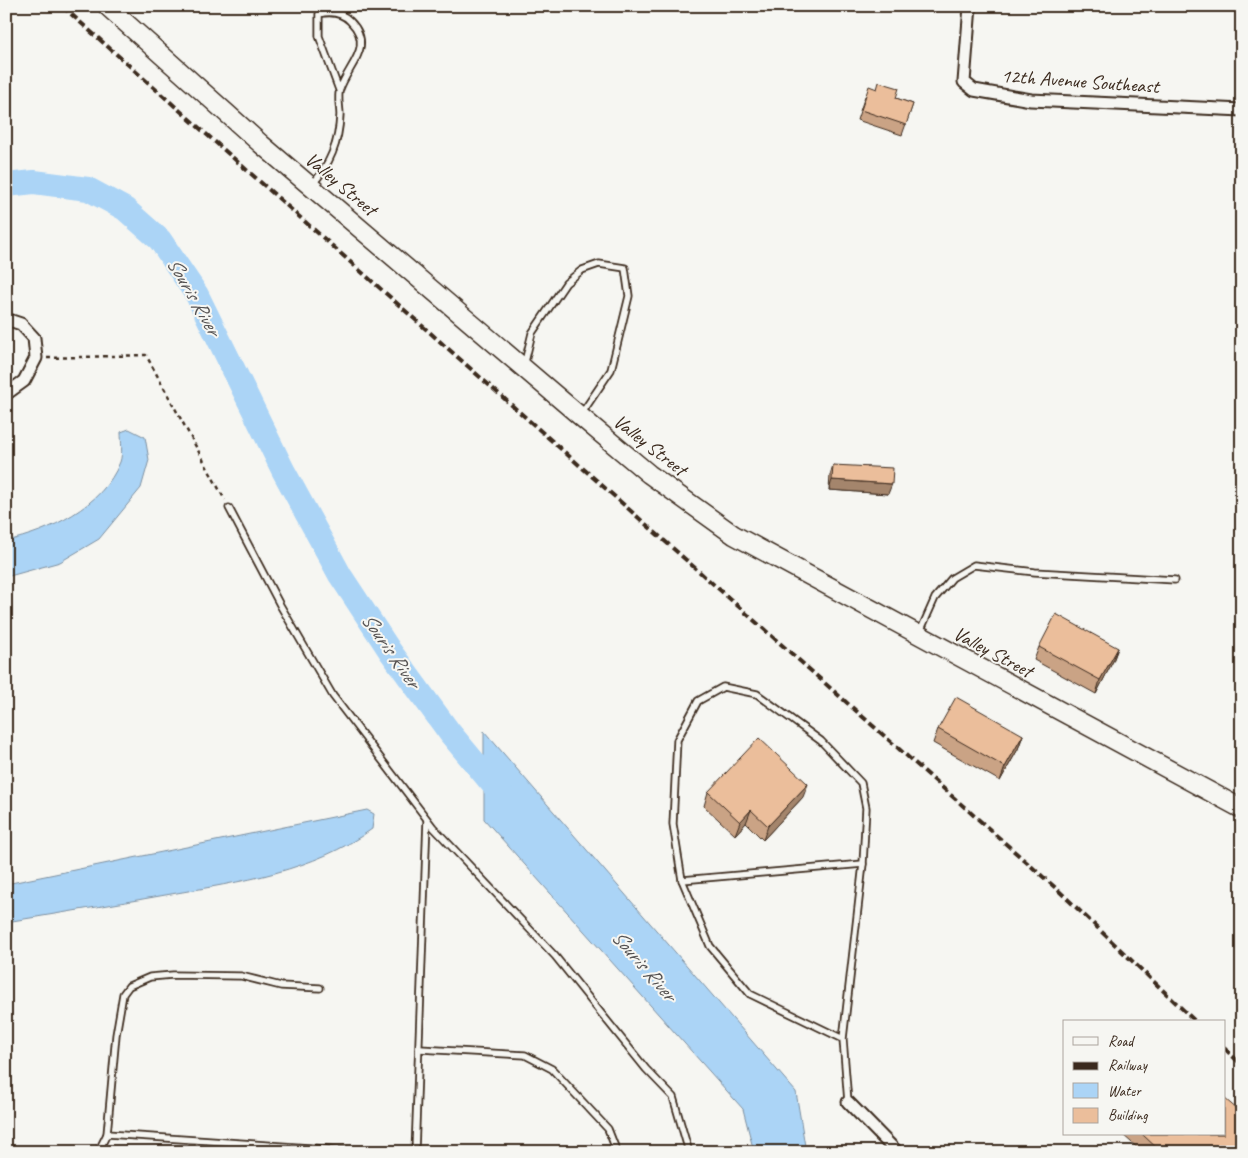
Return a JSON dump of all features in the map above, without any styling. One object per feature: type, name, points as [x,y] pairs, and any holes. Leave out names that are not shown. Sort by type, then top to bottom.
[{"type":"main road","name":"Valley Street","points":[[107,6],[311,186],[523,368],[649,474],[734,535],[918,636],[1242,809]]},
{"type":"street","name":"12th Avenue Southeast","points":[[970,6],[964,82],[974,90],[1031,100],[1242,110]]},
{"type":"street","points":[[6,320],[21,324],[34,338],[36,358],[24,381],[6,394]]},
{"type":"street","points":[[848,1102],[898,1152]]},
{"type":"lane","points":[[311,186],[324,171],[339,134],[339,90],[319,36],[319,14],[326,12],[336,12],[348,18],[358,29],[362,40],[358,55],[339,90]]},
{"type":"lane","points":[[523,368],[532,333],[566,283],[582,270],[599,264],[625,268],[629,296],[611,370],[580,416]]},
{"type":"lane","points":[[229,508],[280,605],[333,696],[428,820],[555,956],[646,1069],[673,1097],[689,1152]]},
{"type":"lane","points":[[918,636],[935,598],[952,578],[974,565],[1035,572],[1175,580]]},
{"type":"lane","points":[[843,1039],[750,994],[710,946],[682,880],[673,824],[677,740],[698,701],[723,688],[758,694],[821,741],[861,783],[866,808],[864,864],[843,1039],[848,1102]]},
{"type":"lane","points":[[415,1152],[428,820]]},
{"type":"lane","points":[[682,880],[864,864]]},
{"type":"lane","points":[[98,1152],[107,1134],[122,994],[129,986],[150,977],[173,975],[241,976],[281,986],[320,988]]},
{"type":"lane","points":[[420,1049],[525,1054],[552,1069],[608,1129],[617,1152]]},
{"type":"lane","points":[[107,1134],[370,1152]]},
{"type":"path","points":[[36,358],[146,355],[229,508]]},
{"type":"water","points":[[129,429],[145,437],[149,460],[141,488],[99,539],[60,562],[6,577],[6,541],[23,537],[56,524],[88,504],[112,478],[121,459],[121,432]]},
{"type":"water","points":[[484,731],[796,1092],[806,1152],[754,1152],[743,1109],[484,819]]},
{"type":"water","points":[[367,810],[374,814],[372,829],[326,855],[276,873],[223,885],[6,922],[6,884]]},
{"type":"building","points":[[879,82],[899,88],[896,98],[913,104],[906,125],[861,110],[869,86],[877,89]]},
{"type":"building","points":[[833,465],[893,468],[892,484],[832,480]]},
{"type":"building","points":[[1056,614],[1118,648],[1100,680],[1039,647]]},
{"type":"building","points":[[956,697],[1023,735],[1005,767],[938,729]]},
{"type":"building","points":[[759,738],[808,784],[768,826],[751,810],[740,822],[708,792]]},
{"type":"building","points":[[1226,1100],[1238,1110],[1242,1107],[1242,1152],[1161,1152],[1144,1136],[1226,1136]]},
{"type":"waterway","name":"Souris River","points":[[6,185],[34,182],[88,189],[125,209],[160,240],[197,295],[283,470],[340,575],[390,651],[450,733],[505,799]]},
{"type":"railway","points":[[62,6],[1059,891],[1194,1020]]},
{"type":"railway","points":[[1226,1050],[1242,1065]]}]
